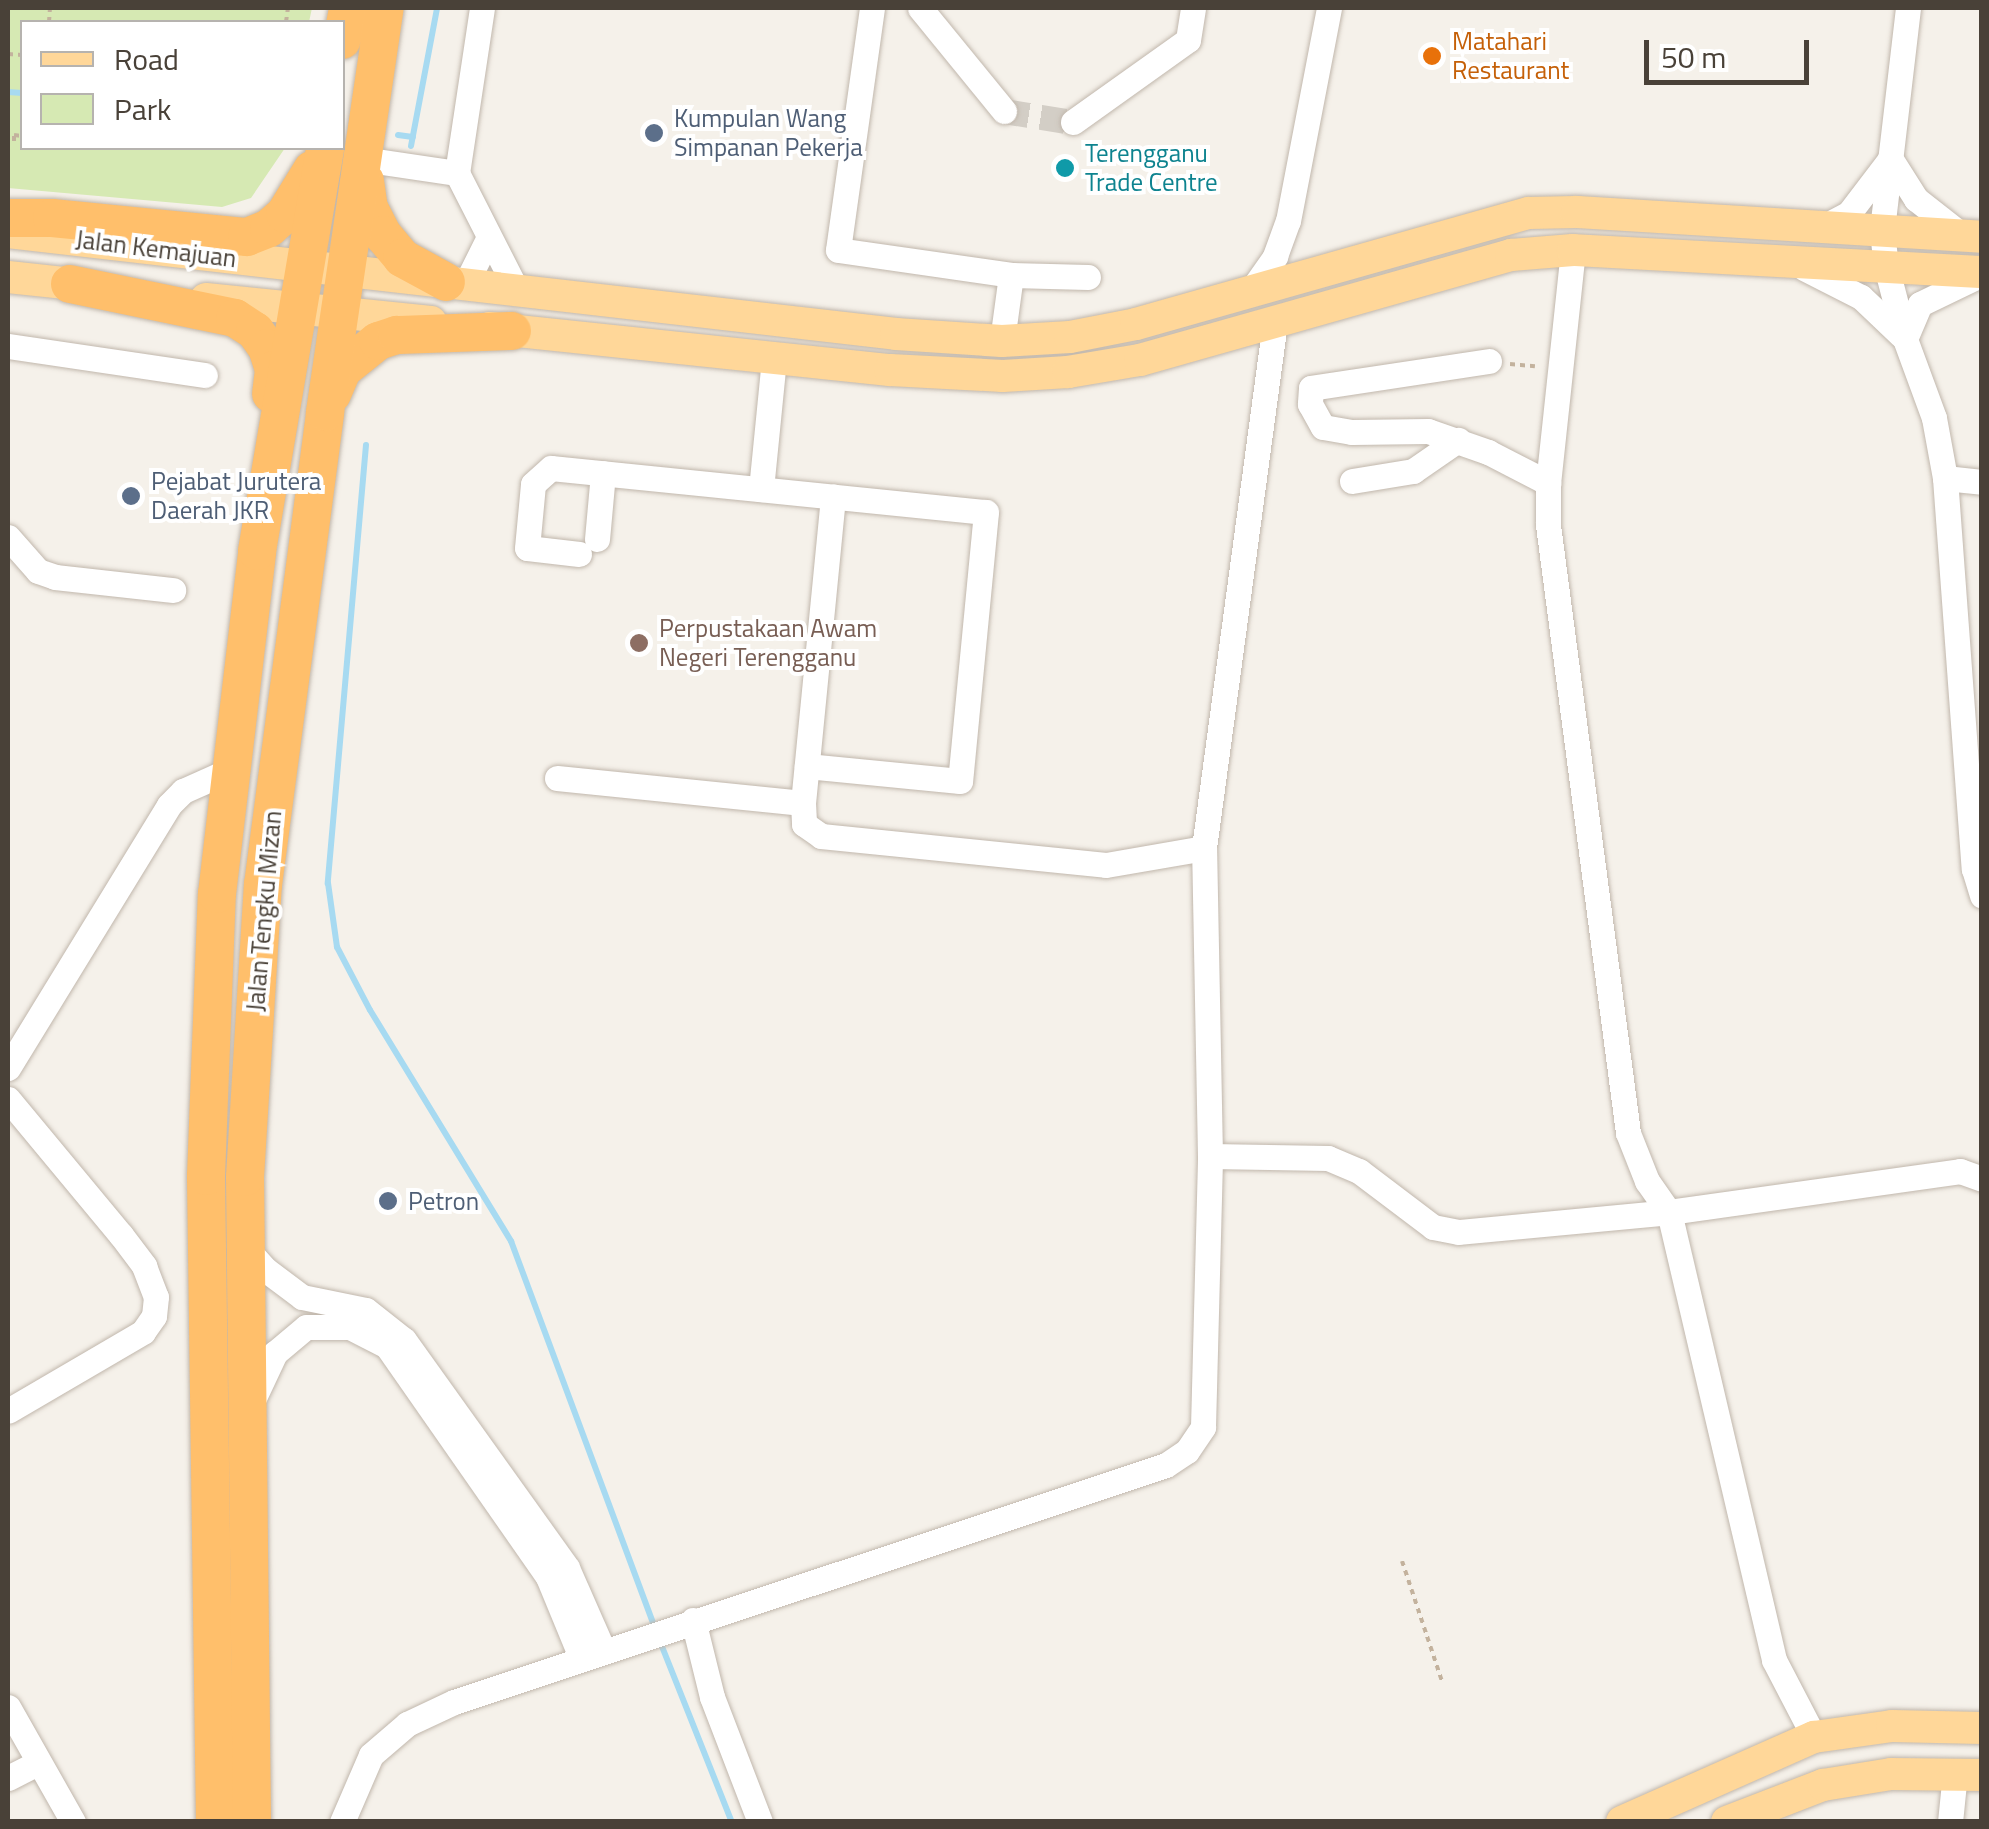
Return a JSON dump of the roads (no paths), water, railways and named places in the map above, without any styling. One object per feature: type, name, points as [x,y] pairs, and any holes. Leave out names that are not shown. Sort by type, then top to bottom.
[{"type":"highway","name":"Jalan Tengku Mizan","points":[[252,1822],[245,1177],[263,885],[325,412],[385,8]]},
{"type":"highway","points":[[8,218],[52,218],[247,237],[269,228],[285,214],[322,150]]},
{"type":"highway","name":"Jalan Tengku Mizan","points":[[216,1822],[206,1176],[217,894],[228,771],[257,551],[323,150]]},
{"type":"highway","points":[[362,159],[369,208],[382,235],[402,258],[456,282]]},
{"type":"highway","points":[[70,284],[236,318],[255,331],[267,348],[274,370],[257,551]]},
{"type":"highway","points":[[325,412],[342,370],[378,341],[398,335],[512,331]]},
{"type":"main road","name":"Jalan Kemajuan","points":[[8,232],[896,334],[1002,341],[1070,337],[1136,324],[1253,288],[1529,214],[1577,212],[1972,236]]},
{"type":"main road","name":"Jalan Kemajuan","points":[[8,277],[774,358],[1003,376],[1068,372],[1140,360],[1511,255],[1573,250],[1982,273]]},
{"type":"main road","points":[[1622,1822],[1814,1737],[1892,1726],[1982,1728]]},
{"type":"main road","points":[[1727,1822],[1822,1785],[1892,1774],[1968,1774]]},
{"type":"street","points":[[482,8],[456,173],[516,290]]},
{"type":"street","points":[[872,8],[838,250],[1012,275],[1088,277]]},
{"type":"street","points":[[920,8],[1004,111]]},
{"type":"street","points":[[1073,122],[1188,40],[1192,8]]},
{"type":"street","points":[[1253,288],[1274,256],[1288,221],[1329,8]]},
{"type":"street","points":[[1908,8],[1882,230],[1886,266],[1904,339],[1934,418],[1945,478],[1972,711],[1982,896]]},
{"type":"street","points":[[1823,227],[1849,213],[1890,158]]},
{"type":"street","points":[[1890,158],[1916,198],[1972,236]]},
{"type":"street","points":[[362,159],[456,173]]},
{"type":"street","points":[[456,282],[490,237]]},
{"type":"street","points":[[1573,250],[1548,483],[1548,526],[1628,1133],[1647,1181],[1669,1212],[1774,1660],[1814,1737]]},
{"type":"street","points":[[1786,261],[1861,297],[1904,339]]},
{"type":"street","points":[[1904,339],[1920,304],[1982,273]]},
{"type":"street","points":[[1002,341],[1012,275]]},
{"type":"street","points":[[342,1822],[372,1755],[407,1724],[471,1696],[642,1636],[1166,1465],[1187,1450],[1202,1427],[1210,1156],[1204,848],[1275,322]]},
{"type":"street","points":[[8,346],[205,376]]},
{"type":"street","points":[[761,489],[774,358]]},
{"type":"street","points":[[1265,394],[1489,361]]},
{"type":"street","points":[[1311,388],[1310,404],[1323,426],[1352,432],[1428,431],[1458,440],[1548,483]]},
{"type":"street","points":[[1352,480],[1413,471],[1458,440]]},
{"type":"street","points":[[603,473],[588,546],[526,548],[533,484],[551,468],[603,473],[833,496],[986,512],[960,781],[807,766]]},
{"type":"street","points":[[1945,478],[1982,482]]},
{"type":"street","points":[[833,496],[804,824],[821,836],[1106,866],[1204,848]]},
{"type":"street","points":[[8,538],[38,571],[55,577],[173,590]]},
{"type":"street","points":[[8,1068],[170,805],[183,791],[228,771]]},
{"type":"street","points":[[557,778],[803,803]]},
{"type":"street","points":[[8,1099],[121,1234],[144,1266],[156,1297],[154,1316],[143,1332],[8,1410]]},
{"type":"street","points":[[1210,1156],[1328,1158],[1359,1172],[1433,1228],[1459,1232],[1669,1212],[1960,1172],[1982,1179]]},
{"type":"street","points":[[246,1248],[266,1270],[302,1297],[366,1310],[404,1340],[567,1568],[592,1654]]},
{"type":"street","points":[[249,1408],[275,1353],[306,1327],[350,1326],[387,1346],[548,1576],[592,1654]]},
{"type":"street","points":[[689,1621],[712,1697],[760,1822]]},
{"type":"street","points":[[8,1707],[73,1822]]},
{"type":"street","points":[[8,1778],[38,1763]]},
{"type":"street","points":[[1950,1822],[1968,1774]]},
{"type":"waterway","points":[[411,146],[437,8]]},
{"type":"waterway","points":[[8,92],[20,93]]},
{"type":"waterway","points":[[398,135],[413,137]]},
{"type":"waterway","points":[[366,445],[328,883],[337,947],[370,1010],[511,1241],[655,1628]]},
{"type":"waterway","points":[[659,1639],[732,1822]]},
{"type":"tunnel","points":[[1004,111],[1073,122]]},
{"type":"place","name":"Matahari Restaurant","points":[[1432,56]]},
{"type":"place","name":"Kumpulan Wang Simpanan Pekerja","points":[[654,133]]},
{"type":"place","name":"Terengganu Trade Centre","points":[[1065,168]]},
{"type":"place","name":"Pejabat Jurutera Daerah JKR","points":[[131,496]]},
{"type":"place","name":"Perpustakaan Awam Negeri Terengganu","points":[[639,643]]},
{"type":"place","name":"Petron","points":[[388,1201]]}]
